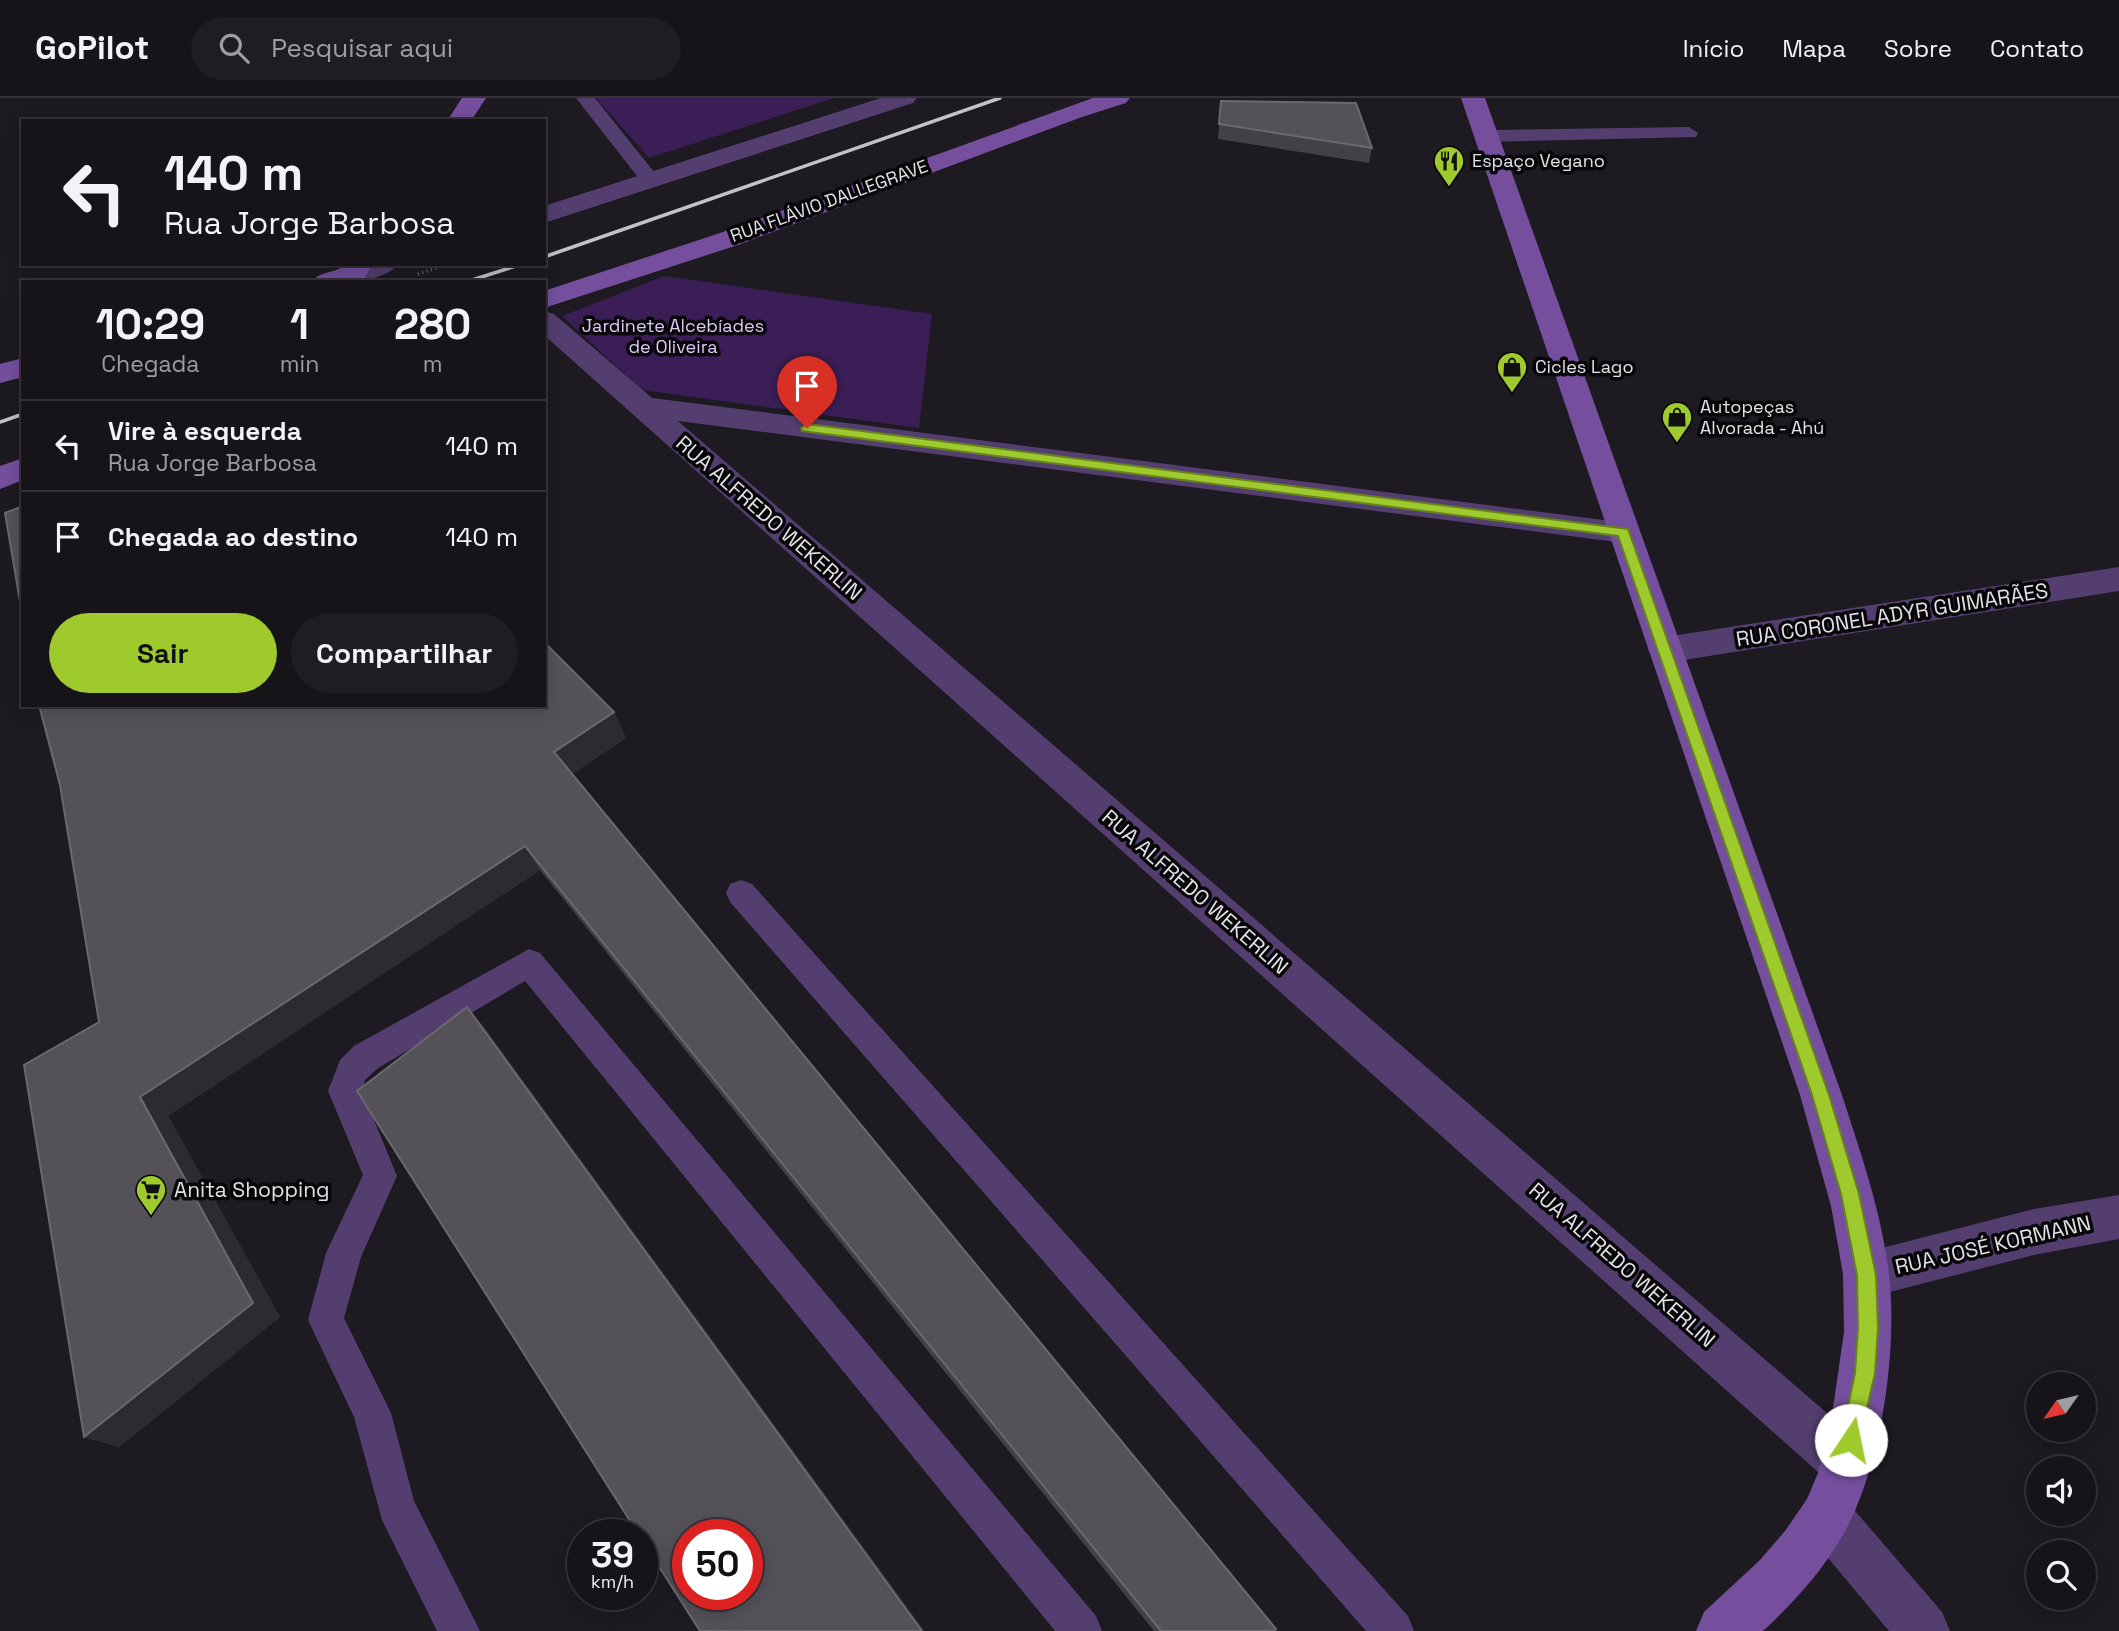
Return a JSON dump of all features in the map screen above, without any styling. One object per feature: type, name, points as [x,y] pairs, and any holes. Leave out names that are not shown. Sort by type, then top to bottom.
[{"type":"main road","points":[[459,119],[474,98]]},
{"type":"main road","points":[[1473,98],[1821,1095],[1843,1169],[1867,1275],[1865,1373],[1846,1463],[1826,1516],[1794,1561],[1758,1601],[1723,1631]]},
{"type":"main road","name":"RUA FLÁVIO DALLEGRAVE","points":[[546,299],[729,239],[1116,99]]},
{"type":"main road","points":[[331,280],[356,269]]},
{"type":"main road","points":[[0,374],[21,369]]},
{"type":"main road","points":[[0,454],[21,449]]},
{"type":"main road","points":[[0,478],[21,469]]},
{"type":"street","points":[[546,214],[905,98]]},
{"type":"street","points":[[356,269],[373,266]]},
{"type":"street","name":"RUA ALFREDO WEKERLIN","points":[[546,322],[1846,1463]]},
{"type":"street","points":[[643,407],[1623,532]]},
{"type":"street","name":"RUA CORONEL ADYR GUIMARÃES","points":[[1665,650],[2119,579]]},
{"type":"street","name":"RUA JOSÉ KORMANN","points":[[1867,1275],[2034,1232],[2119,1217]]},
{"type":"street","points":[[1826,1516],[1923,1631]]},
{"type":"lane","points":[[585,98],[651,181]]},
{"type":"lane","points":[[1486,136],[1689,133]]},
{"type":"lane","points":[[741,893],[1393,1631]]},
{"type":"lane","points":[[459,1631],[396,1506],[372,1413],[326,1320],[344,1253],[380,1176],[345,1091],[352,1071],[366,1057],[529,963],[1081,1631]]},
{"type":"green space","points":[[596,98],[834,98],[649,158]]},
{"type":"green space","name":"Jardinete Alcebíades de Oliveira","points":[[664,276],[932,314],[919,428],[642,390],[562,316]]},
{"type":"building","points":[[1221,101],[1356,103],[1372,148],[1219,124]]},
{"type":"building","points":[[21,507],[21,607],[5,513]]},
{"type":"building","points":[[546,644],[614,712],[554,752],[1276,1629],[1161,1631],[525,846],[140,1097],[253,1303],[84,1437],[24,1065],[99,1022],[60,785],[40,707],[546,707]]},
{"type":"building","points":[[467,1007],[922,1631],[700,1631],[687,1610],[763,1610],[763,1519],[672,1519],[672,1587],[658,1565],[658,1519],[629,1519],[357,1091]]},
{"type":"railway","points":[[546,256],[1000,98]]},
{"type":"railway","points":[[472,280],[516,266]]},
{"type":"railway","points":[[0,422],[21,415]]},
{"type":"place","name":"Espaço Vegano","points":[[1449,188]]},
{"type":"place","name":"Cicles Lago","points":[[1512,394]]},
{"type":"place","name":"Autopeças Alvorada - Ahú","points":[[1677,444]]},
{"type":"place","name":"Anita Shopping","points":[[151,1217]]},
{"type":"route","points":[[807,428],[1623,532],[1841,1158],[1867,1275],[1865,1373],[1851,1440]]}]
